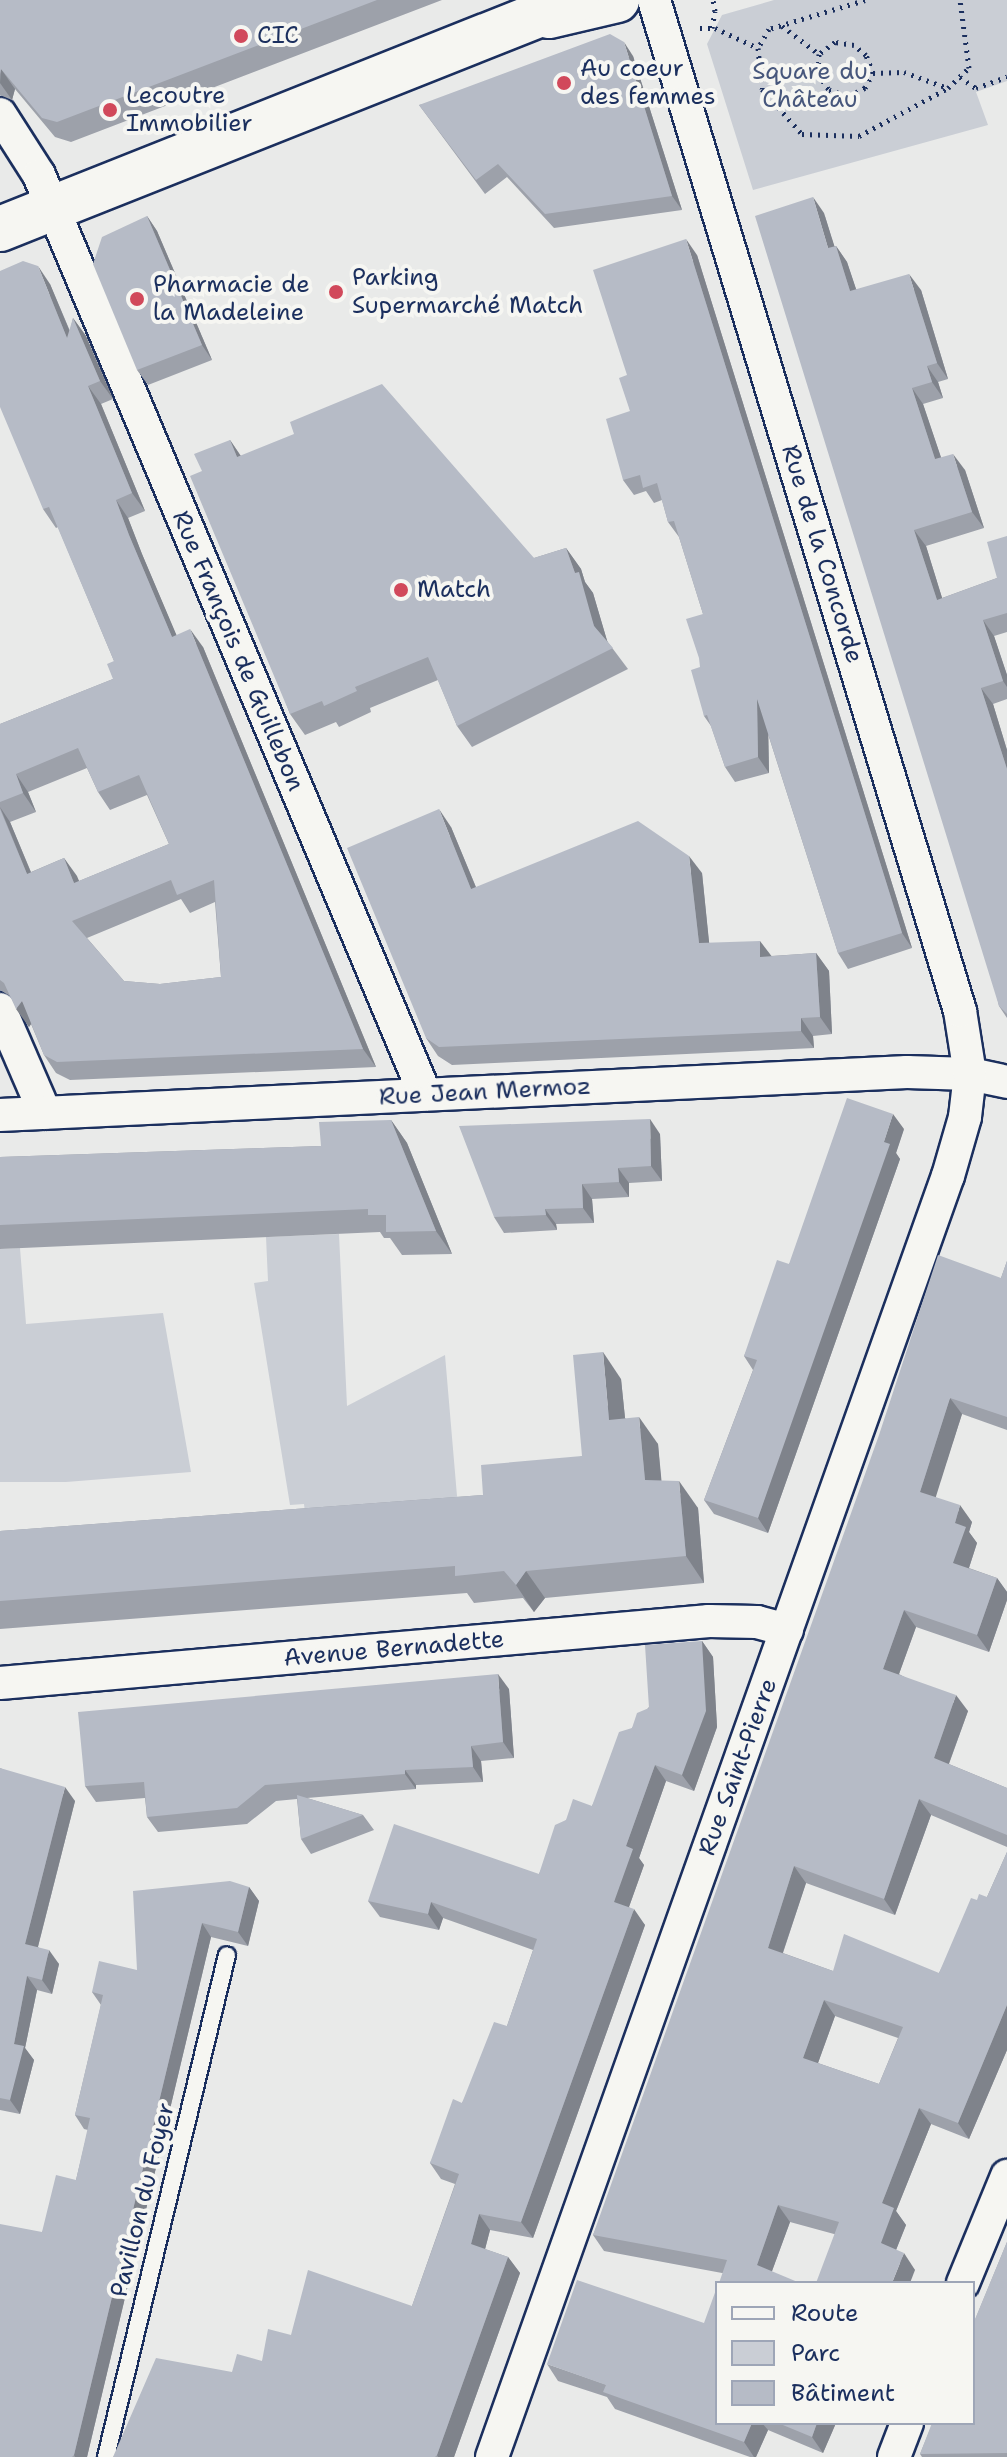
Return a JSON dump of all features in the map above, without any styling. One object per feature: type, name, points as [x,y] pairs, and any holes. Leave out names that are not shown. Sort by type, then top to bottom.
[{"type":"main road","points":[[0,229],[576,0]]},
{"type":"main road","points":[[527,21],[617,0]]},
{"type":"street","name":"Rue de la Concorde","points":[[654,0],[960,1011],[970,1074]]},
{"type":"street","name":"Rue François de Guillebon","points":[[0,114],[31,158],[425,1094]]},
{"type":"street","points":[[0,1009],[45,1113]]},
{"type":"street","name":"Rue Jean Mermoz","points":[[0,1115],[907,1072],[970,1074]]},
{"type":"street","points":[[970,1074],[1007,1082]]},
{"type":"street","name":"Rue Saint-Pierre","points":[[492,2457],[957,1150],[970,1074]]},
{"type":"street","name":"Avenue Bernadette","points":[[0,1683],[709,1621],[757,1622],[787,1630]]},
{"type":"street","points":[[964,2281],[1007,2176]]},
{"type":"street","points":[[894,2457],[906,2425]]},
{"type":"lane","name":"Pavillon du Foyer","points":[[106,2457],[227,1955]]},
{"type":"path","points":[[713,0],[714,28],[758,48]]},
{"type":"path","points":[[865,0],[769,29],[758,48],[762,89],[802,134],[859,136],[948,88],[969,68],[960,0]]},
{"type":"path","points":[[781,25],[819,54]]},
{"type":"path","points":[[835,42],[854,45],[866,55],[873,73],[865,88],[849,96],[829,90],[818,74],[819,54],[835,42]]},
{"type":"path","points":[[873,73],[904,72],[948,88]]},
{"type":"path","points":[[960,77],[976,88],[1007,77]]},
{"type":"green space","name":"Square du Château","points":[[774,0],[1007,0],[1007,81],[976,92],[988,125],[753,190],[707,44],[722,15]]},
{"type":"green space","points":[[339,1234],[347,1406],[445,1355],[457,1496],[470,1525],[308,1538],[304,1504],[290,1505],[254,1283],[268,1281],[266,1237]]},
{"type":"green space","points":[[20,1248],[26,1324],[163,1313],[191,1472],[66,1482],[0,1482],[0,1249]]},
{"type":"building","points":[[0,0],[377,0],[57,122],[42,118],[1,69],[0,74]]},
{"type":"building","points":[[610,34],[624,42],[672,196],[545,214],[498,164],[476,180],[419,105]]},
{"type":"building","points":[[813,197],[828,248],[836,246],[850,291],[909,274],[937,363],[927,366],[932,382],[912,388],[935,459],[953,454],[972,512],[914,530],[937,600],[997,578],[987,542],[1007,536],[1007,613],[983,620],[1003,681],[981,688],[1007,769],[1007,1014],[999,1006],[755,216]]},
{"type":"building","points":[[147,216],[202,345],[137,370],[93,264],[102,237]]},
{"type":"building","points":[[686,239],[902,933],[838,953],[757,699],[758,757],[725,767],[707,715],[704,716],[691,670],[700,667],[686,619],[703,614],[674,521],[668,522],[657,483],[643,488],[640,475],[623,480],[606,419],[630,411],[619,378],[627,375],[593,270]]},
{"type":"building","points":[[23,261],[38,266],[67,338],[73,318],[100,381],[88,386],[132,493],[116,500],[129,535],[172,637],[190,629],[363,1049],[57,1062],[44,1055],[22,1001],[16,1009],[0,980],[0,809],[27,874],[64,858],[74,883],[169,844],[139,775],[98,792],[78,748],[16,774],[23,793],[0,802],[0,724],[113,679],[107,664],[114,661],[49,507],[43,509],[0,407],[0,271]],"holes":[[[171,880],[177,895],[214,880],[221,977],[160,984],[124,981],[72,921]]]},
{"type":"building","name":"Match","points":[[382,384],[534,558],[566,548],[575,573],[579,572],[594,626],[613,648],[457,726],[428,657],[355,687],[357,691],[324,706],[322,701],[290,714],[190,476],[202,471],[194,454],[230,440],[237,457],[294,434],[290,422]]},
{"type":"building","points":[[439,809],[471,889],[638,821],[689,856],[699,943],[760,941],[760,957],[816,953],[820,1017],[801,1018],[801,1031],[439,1047],[426,1038],[347,848]]},
{"type":"building","points":[[847,1098],[893,1114],[884,1142],[890,1144],[758,1518],[704,1500],[757,1360],[744,1356],[777,1260],[789,1264]]},
{"type":"building","points":[[650,1119],[651,1166],[618,1168],[619,1182],[582,1184],[583,1208],[545,1209],[546,1215],[494,1217],[459,1126]]},
{"type":"building","points":[[391,1120],[436,1231],[386,1232],[386,1215],[368,1215],[368,1209],[0,1225],[0,1157],[321,1146],[319,1122]]},
{"type":"building","points":[[938,1255],[1001,1278],[1007,1261],[1007,1417],[950,1398],[920,1492],[960,1505],[955,1523],[966,1527],[953,1563],[997,1578],[977,1635],[904,1610],[883,1669],[956,1695],[934,1758],[1007,1788],[1007,1835],[919,1799],[884,1899],[794,1866],[768,1948],[833,1971],[844,1934],[939,1973],[971,1898],[977,1900],[979,1894],[987,1897],[1007,1852],[1007,2005],[958,2123],[919,2108],[882,2203],[894,2208],[881,2243],[904,2253],[893,2281],[817,2281],[839,2222],[778,2205],[757,2265],[795,2281],[720,2281],[727,2260],[593,2235],[879,1435]],"holes":[[[824,2000],[903,2027],[879,2084],[803,2058]]]},
{"type":"building","points":[[603,1352],[609,1420],[639,1417],[645,1480],[679,1481],[686,1556],[526,1571],[516,1585],[504,1571],[455,1576],[455,1566],[0,1601],[0,1531],[483,1495],[481,1465],[582,1456],[573,1355]]},
{"type":"building","points":[[702,1641],[706,1711],[682,1775],[655,1765],[626,1846],[633,1849],[614,1902],[634,1909],[521,2222],[479,2214],[471,2244],[508,2257],[437,2455],[113,2457],[156,2358],[232,2372],[237,2354],[262,2361],[268,2329],[291,2335],[308,2270],[412,2306],[459,2174],[430,2163],[453,2099],[462,2103],[494,2022],[507,2026],[537,1939],[431,1902],[428,1914],[368,1901],[394,1824],[539,1874],[555,1825],[566,1820],[573,1799],[592,1806],[619,1732],[632,1728],[637,1713],[649,1708],[645,1645]]},
{"type":"building","points":[[498,1674],[503,1742],[471,1746],[473,1767],[405,1770],[405,1774],[265,1785],[237,1808],[147,1817],[144,1782],[85,1786],[78,1712]]},
{"type":"building","points":[[0,1768],[65,1787],[25,1944],[49,1950],[42,1980],[27,1976],[14,2044],[24,2046],[10,2100],[0,2098]]},
{"type":"building","points":[[297,1795],[363,1815],[301,1839]]},
{"type":"building","points":[[230,1881],[249,1887],[238,1932],[202,1923],[74,2455],[0,2457],[0,2224],[42,2232],[56,2175],[76,2180],[90,2118],[75,2115],[103,1995],[92,1992],[99,1961],[137,1970],[133,1891]]},
{"type":"building","points":[[1007,2242],[1007,2453],[920,2454],[931,2425],[975,2425],[975,2319]]},
{"type":"building","points":[[577,2280],[704,2323],[715,2293],[715,2425],[751,2425],[744,2442],[603,2392],[606,2385],[547,2364]]},
{"type":"building","points":[[783,2425],[816,2425],[812,2437]]},
{"type":"place","name":"CIC","points":[[241,36]]},
{"type":"place","name":"Au coeur des femmes","points":[[564,83]]},
{"type":"place","name":"Lecoutre Immobilier","points":[[110,110]]},
{"type":"place","name":"Parking Supermarché Match","points":[[336,292]]},
{"type":"place","name":"Pharmacie de la Madeleine","points":[[137,299]]},
{"type":"place","name":"Match","points":[[401,590]]}]
